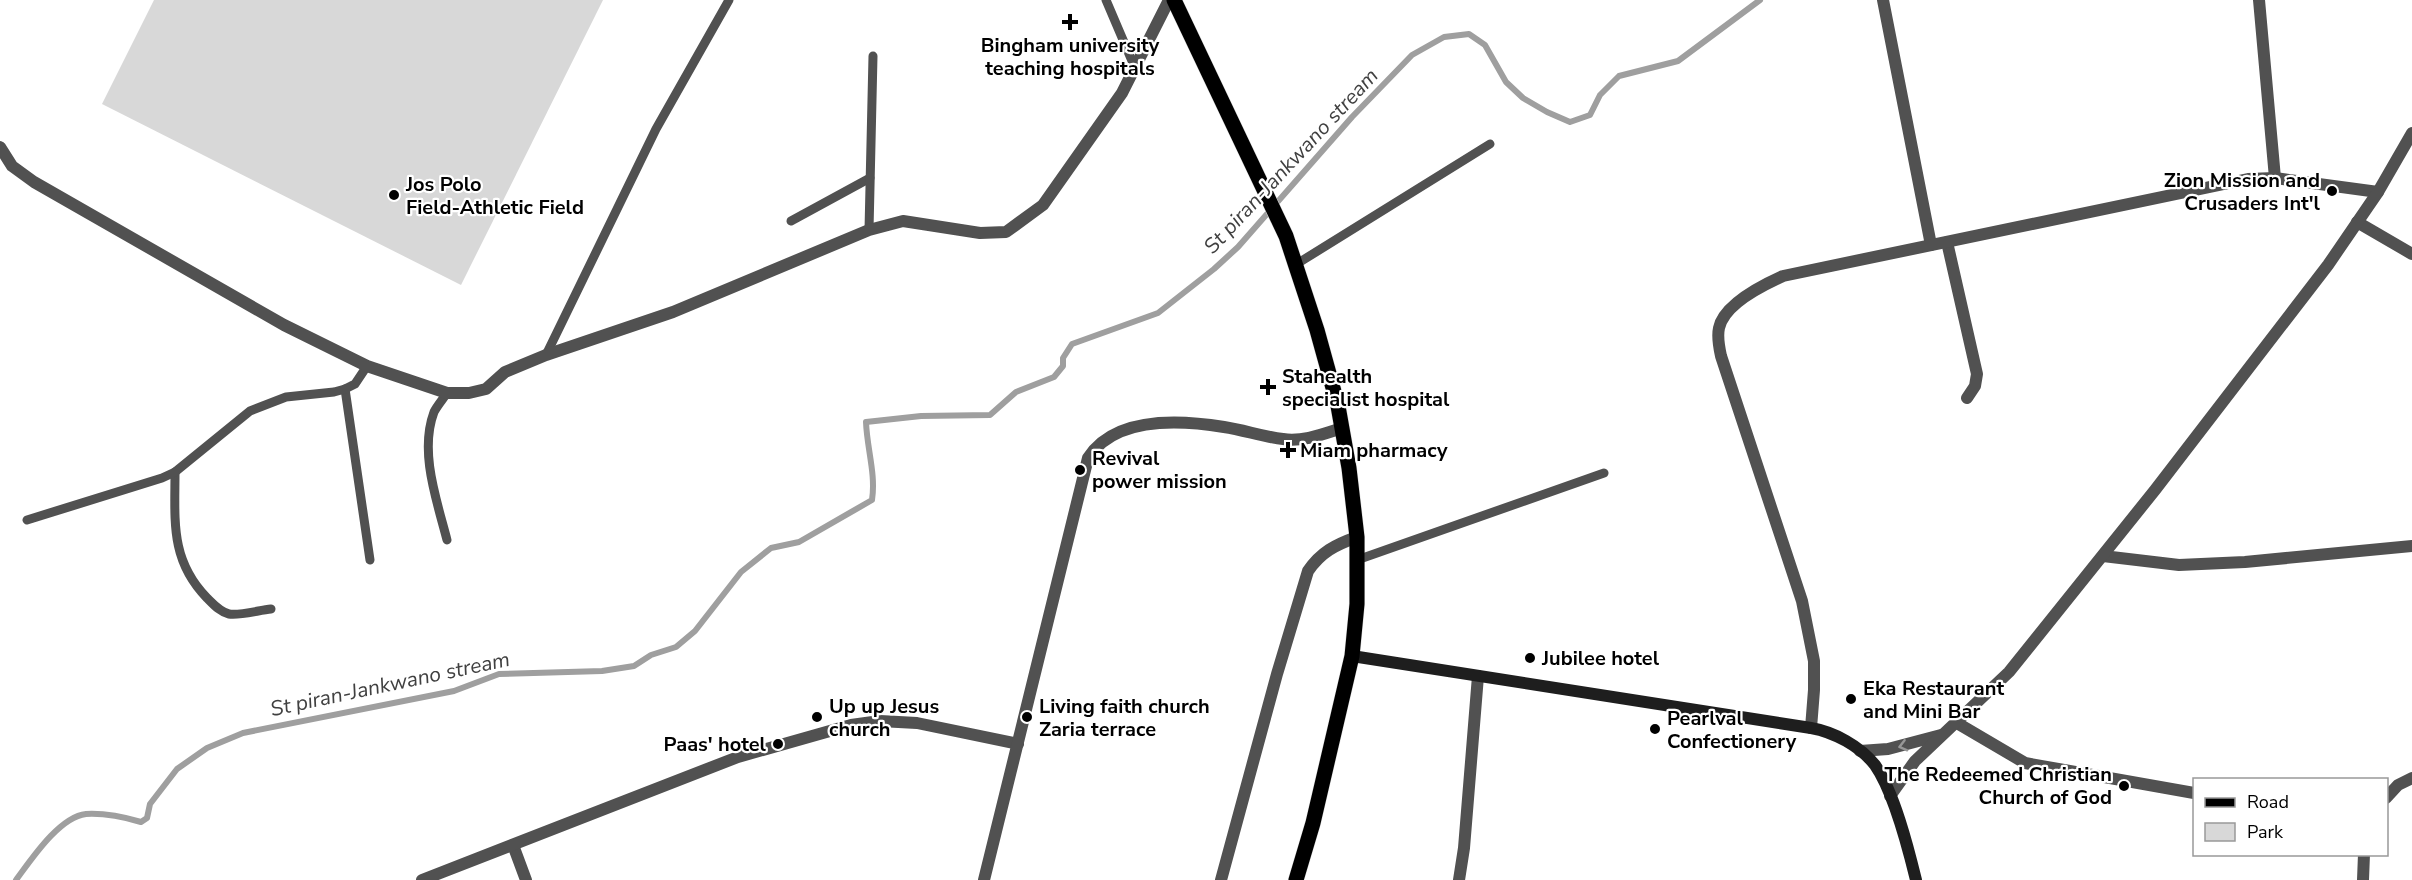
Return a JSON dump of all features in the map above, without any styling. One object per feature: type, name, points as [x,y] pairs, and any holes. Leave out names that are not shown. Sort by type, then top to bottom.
[{"type":"main road","points":[[1174,0],[1286,236],[1317,330],[1342,428],[1357,537],[1357,604],[1352,656],[1313,823],[1296,880]]},
{"type":"street","points":[[0,147],[12,166],[34,182],[284,325],[367,366],[447,393],[469,393],[486,389],[505,372],[546,355],[673,312],[869,230],[903,221],[980,233],[1006,232],[1043,206],[1122,93],[1168,0]]},
{"type":"street","points":[[1883,0],[1931,245]]},
{"type":"street","points":[[2259,0],[2275,178]]},
{"type":"street","points":[[1890,796],[1916,761],[2009,672],[2103,556],[2328,265],[2378,192],[2412,133]]},
{"type":"street","points":[[1811,728],[1814,661],[1802,601],[1721,356],[1718,340],[1719,327],[1723,316],[1732,307],[1763,285],[1783,276],[2248,179],[2275,178],[2378,192]]},
{"type":"street","points":[[2357,222],[2412,254]]},
{"type":"street","points":[[1947,242],[1977,374],[1975,386],[1967,398]]},
{"type":"street","points":[[984,880],[1088,458],[1095,447],[1106,438],[1146,425],[1206,424],[1284,440],[1318,436],[1342,428]]},
{"type":"street","points":[[1221,880],[1276,674],[1304,582],[1318,557],[1332,547],[1357,537]]},
{"type":"street","points":[[2103,556],[2180,565],[2245,562],[2412,546]]},
{"type":"street","points":[[1352,656],[1811,728],[1839,737],[1860,751],[1875,765],[1890,796],[1916,880]]},
{"type":"street","points":[[1459,880],[1464,848],[1478,676]]},
{"type":"street","points":[[422,880],[738,757],[851,725],[880,721],[916,723],[1018,744]]},
{"type":"street","points":[[1957,723],[2025,763],[2193,793]]},
{"type":"street","points":[[1860,751],[1888,749],[1945,734]]},
{"type":"street","points":[[2388,796],[2398,785],[2412,778]]},
{"type":"street","points":[[513,845],[526,880]]},
{"type":"street","points":[[2363,880],[2364,856]]},
{"type":"lane","points":[[546,355],[656,129],[729,0]]},
{"type":"lane","points":[[1106,0],[1135,68]]},
{"type":"lane","points":[[869,230],[873,56]]},
{"type":"lane","points":[[1295,265],[1490,144]]},
{"type":"lane","points":[[791,221],[870,178]]},
{"type":"lane","points":[[27,520],[162,478],[175,472],[250,411],[286,398],[334,393],[345,389],[355,384],[367,366]]},
{"type":"lane","points":[[345,389],[370,560]]},
{"type":"lane","points":[[447,393],[434,412],[428,443],[433,484],[447,540]]},
{"type":"lane","points":[[175,472],[174,534],[183,566],[200,590],[217,608],[230,614],[271,609]]},
{"type":"lane","points":[[1357,560],[1604,473]]},
{"type":"green space","name":"Jos Polo Field-Athletic Field","points":[[154,0],[603,0],[461,285],[102,104]]},
{"type":"waterway","name":"St piran-Jankwano stream","points":[[16,880],[38,851],[66,823],[86,814],[114,816],[141,822],[147,818],[150,804],[177,769],[207,748],[243,733],[454,691],[499,674],[602,671],[634,666],[651,655],[676,647],[695,631],[741,572],[771,548],[799,542],[872,500],[873,481],[866,422],[921,416],[990,415],[1016,392],[1054,377],[1063,366],[1063,358],[1072,344],[1158,313],[1238,247],[1352,117],[1412,55],[1444,37],[1469,34],[1485,45],[1506,82],[1523,98],[1570,122],[1590,115],[1600,95],[1619,76],[1678,61],[1760,0]]},
{"type":"place","name":"Bingham university teaching hospitals","points":[[1070,22]]},
{"type":"place","name":"Zion Mission and Crusaders Int'l","points":[[2332,191]]},
{"type":"place","name":"Jos Polo Field-Athletic Field","points":[[394,195]]},
{"type":"place","name":"Stahealth specialist hospital","points":[[1268,387]]},
{"type":"place","name":"Miam pharmacy","points":[[1288,450]]},
{"type":"place","name":"Revival power mission","points":[[1080,470]]},
{"type":"place","name":"Jubilee hotel","points":[[1530,658]]},
{"type":"place","name":"Eka Restaurant and Mini Bar","points":[[1851,699]]},
{"type":"place","name":"Up up Jesus church","points":[[817,717]]},
{"type":"place","name":"Living faith church Zaria terrace","points":[[1027,717]]},
{"type":"place","name":"Pearlval Confectionery","points":[[1655,729]]},
{"type":"place","name":"Paas' hotel","points":[[778,744]]},
{"type":"place","name":"The Redeemed Christian Church of God","points":[[2124,786]]}]
